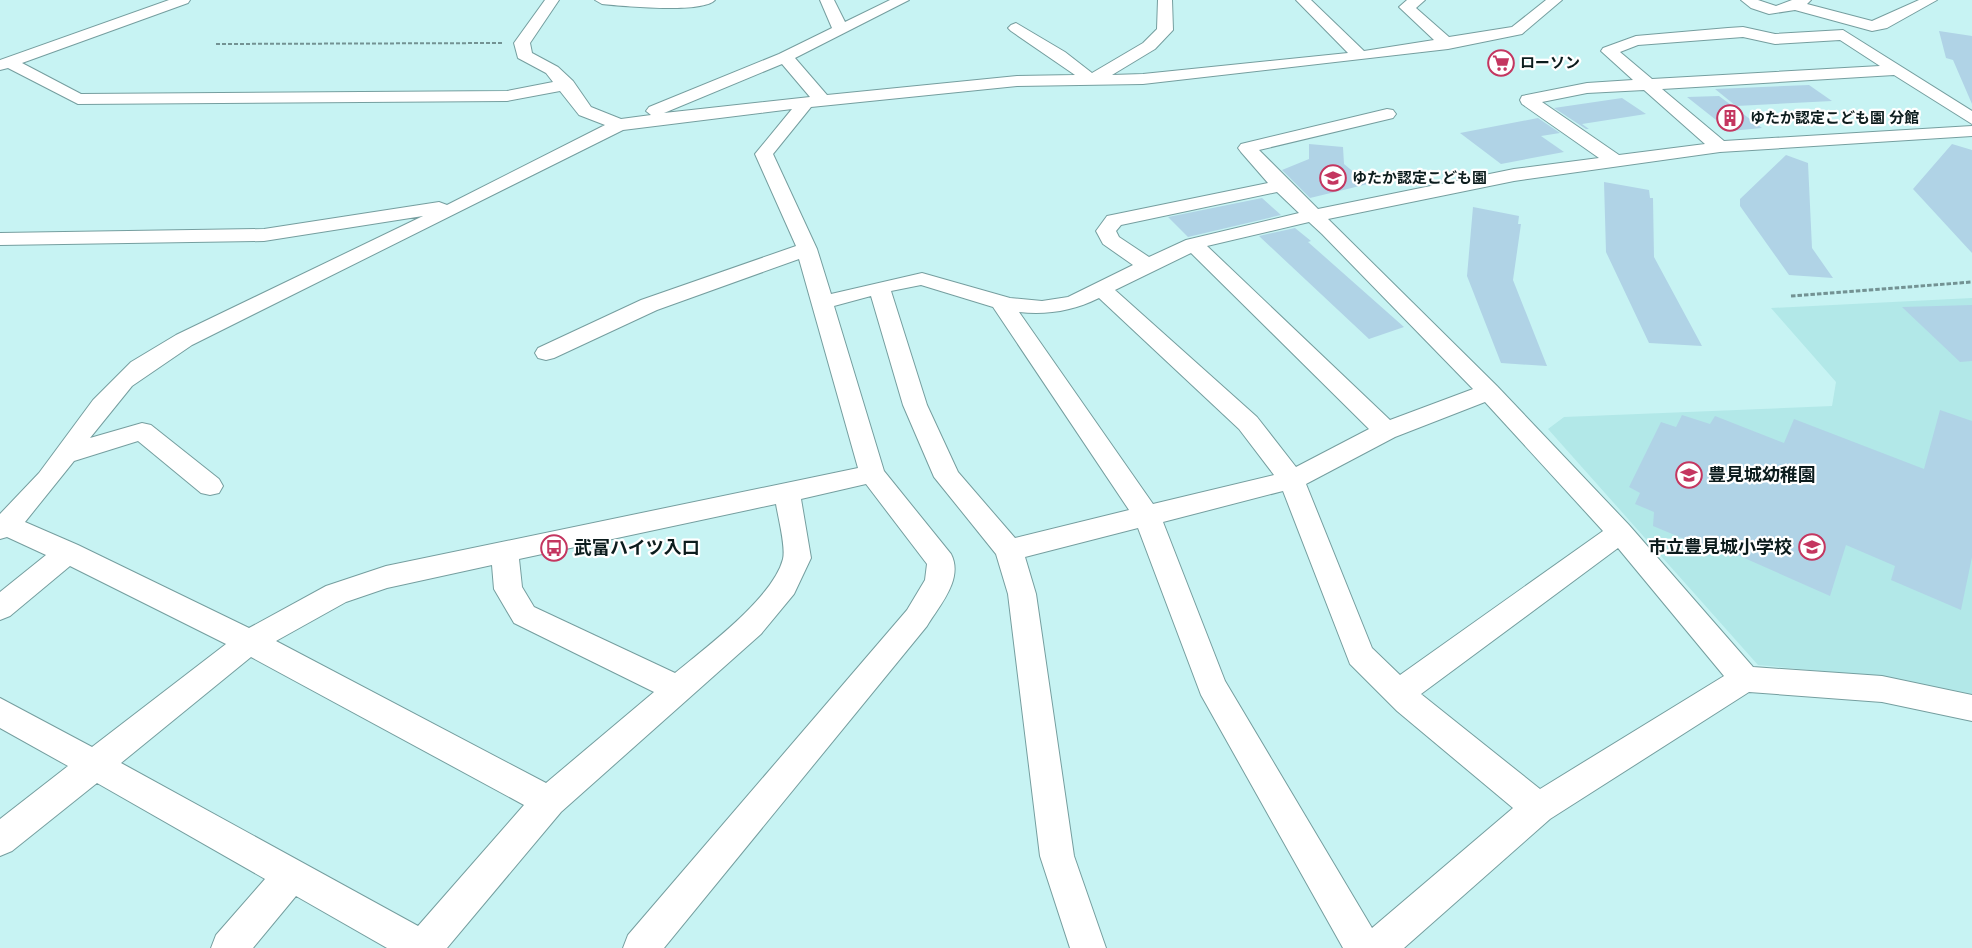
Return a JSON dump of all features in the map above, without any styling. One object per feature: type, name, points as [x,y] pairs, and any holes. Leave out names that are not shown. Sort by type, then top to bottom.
[{"type":"street","points":[[5,63],[183,0]]},
{"type":"street","points":[[552,0],[522,43],[524,55],[552,70],[567,85],[585,111],[629,123],[1017,81],[1143,79],[1360,56],[1517,32],[1555,0]]},
{"type":"street","points":[[602,0],[670,4],[708,0]]},
{"type":"street","points":[[826,0],[840,30]]},
{"type":"street","points":[[549,801],[249,642],[68,552],[2,527],[36,495],[117,387],[149,361],[184,340],[665,105],[785,57],[902,0]]},
{"type":"street","points":[[1091,80],[1149,46],[1165,30],[1165,0]]},
{"type":"street","points":[[1303,0],[1360,56]]},
{"type":"street","points":[[1418,0],[1406,7],[1448,44]]},
{"type":"street","points":[[1748,0],[1758,7],[1780,11],[1799,2],[1872,26],[1882,25],[1930,0]]},
{"type":"street","points":[[1016,28],[1059,55],[1091,80]]},
{"type":"street","points":[[1720,147],[1609,51],[1636,41],[1728,33],[1743,32],[1775,39],[1843,35],[1972,118]]},
{"type":"street","points":[[785,57],[814,102]]},
{"type":"street","points":[[5,63],[78,99],[507,96],[567,85]]},
{"type":"street","points":[[1614,160],[1528,100],[1587,88],[1898,70]]},
{"type":"street","points":[[641,948],[917,618],[939,582],[941,562],[872,474],[825,302],[807,249],[764,154],[814,102]]},
{"type":"street","points":[[1387,114],[1247,148],[1281,186],[1489,392],[1620,532],[1745,679]]},
{"type":"street","points":[[825,302],[879,287],[922,279],[1001,302],[1042,308],[1074,302],[1193,244],[1514,175],[1720,147],[1972,131]]},
{"type":"street","points":[[1147,265],[1110,240],[1106,231],[1114,220],[1281,186]]},
{"type":"street","points":[[0,239],[264,235],[466,203]]},
{"type":"street","points":[[1193,244],[1386,431]]},
{"type":"street","points":[[546,353],[649,305],[807,249]]},
{"type":"street","points":[[879,287],[915,405],[947,477],[1010,550],[1022,594],[1057,856],[1088,948]]},
{"type":"street","points":[[1101,289],[1248,423],[1292,480],[1360,655],[1399,693],[1538,808]]},
{"type":"street","points":[[1001,302],[1147,516],[1212,686],[1363,948]]},
{"type":"street","points":[[1010,550],[1292,480],[1386,431],[1489,392]]},
{"type":"street","points":[[68,454],[142,431],[210,486]]},
{"type":"street","points":[[0,840],[249,642],[336,594],[386,577],[872,474]]},
{"type":"street","points":[[0,712],[423,948],[549,801],[751,626],[784,586],[797,558],[787,493]]},
{"type":"street","points":[[1399,693],[1620,532]]},
{"type":"street","points":[[0,608],[68,552]]},
{"type":"street","points":[[505,552],[508,589],[524,615],[678,689]]},
{"type":"street","points":[[1377,948],[1538,808],[1745,679],[1882,689],[1972,708]]},
{"type":"street","points":[[229,948],[291,875]]},
{"type":"path","points":[[216,44],[522,43]]},
{"type":"path","points":[[1791,296],[1972,282]]},
{"type":"shaded area","name":"市立豊見城小学校","points":[[1972,298],[1972,696],[1873,676],[1758,665],[1548,429],[1564,417],[1832,406],[1836,382],[1771,308]]},
{"type":"building","points":[[1939,31],[1972,36],[1972,104],[1953,60],[1946,58]]},
{"type":"building","points":[[1809,85],[1832,101],[1736,106],[1715,89]]},
{"type":"building","name":"ゆたか認定こども園 分館","points":[[1719,96],[1762,128],[1730,131],[1687,97]]},
{"type":"building","points":[[1622,98],[1646,114],[1582,124],[1589,129],[1586,129],[1554,108]]},
{"type":"building","points":[[1538,118],[1560,133],[1541,136],[1564,152],[1501,164],[1460,133]]},
{"type":"building","points":[[1309,144],[1343,147],[1344,164],[1368,184],[1310,198],[1282,170],[1309,159]]},
{"type":"building","points":[[1952,144],[1972,150],[1972,253],[1913,189]]},
{"type":"building","points":[[1786,155],[1808,163],[1812,248],[1833,278],[1789,275],[1740,206],[1740,199]]},
{"type":"building","points":[[1604,182],[1649,190],[1650,198],[1653,198],[1654,257],[1702,346],[1649,343],[1606,252]]},
{"type":"building","points":[[1262,198],[1281,215],[1188,237],[1168,217]]},
{"type":"building","points":[[1473,207],[1519,216],[1518,224],[1521,224],[1513,280],[1547,366],[1501,363],[1467,276]]},
{"type":"building","points":[[1295,228],[1404,327],[1369,339],[1259,236]]},
{"type":"building","points":[[1972,305],[1972,361],[1960,362],[1902,307]]},
{"type":"building","points":[[1940,410],[1972,421],[1972,557],[1961,610],[1891,580],[1895,566],[1846,545],[1830,596],[1708,542],[1706,548],[1653,526],[1654,512],[1635,504],[1640,493],[1629,487],[1661,422],[1676,427],[1682,415],[1710,424],[1715,416],[1784,443],[1794,419],[1924,469]]},
{"type":"place","name":"ローソン","points":[[1501,63]]},
{"type":"place","name":"ゆたか認定こども園 分館","points":[[1730,118]]},
{"type":"place","name":"ゆたか認定こども園","points":[[1333,178]]},
{"type":"place","name":"豊見城幼稚園","points":[[1689,475]]},
{"type":"place","name":"市立豊見城小学校","points":[[1812,547]]},
{"type":"place","name":"武富ハイツ入口","points":[[554,548]]}]
